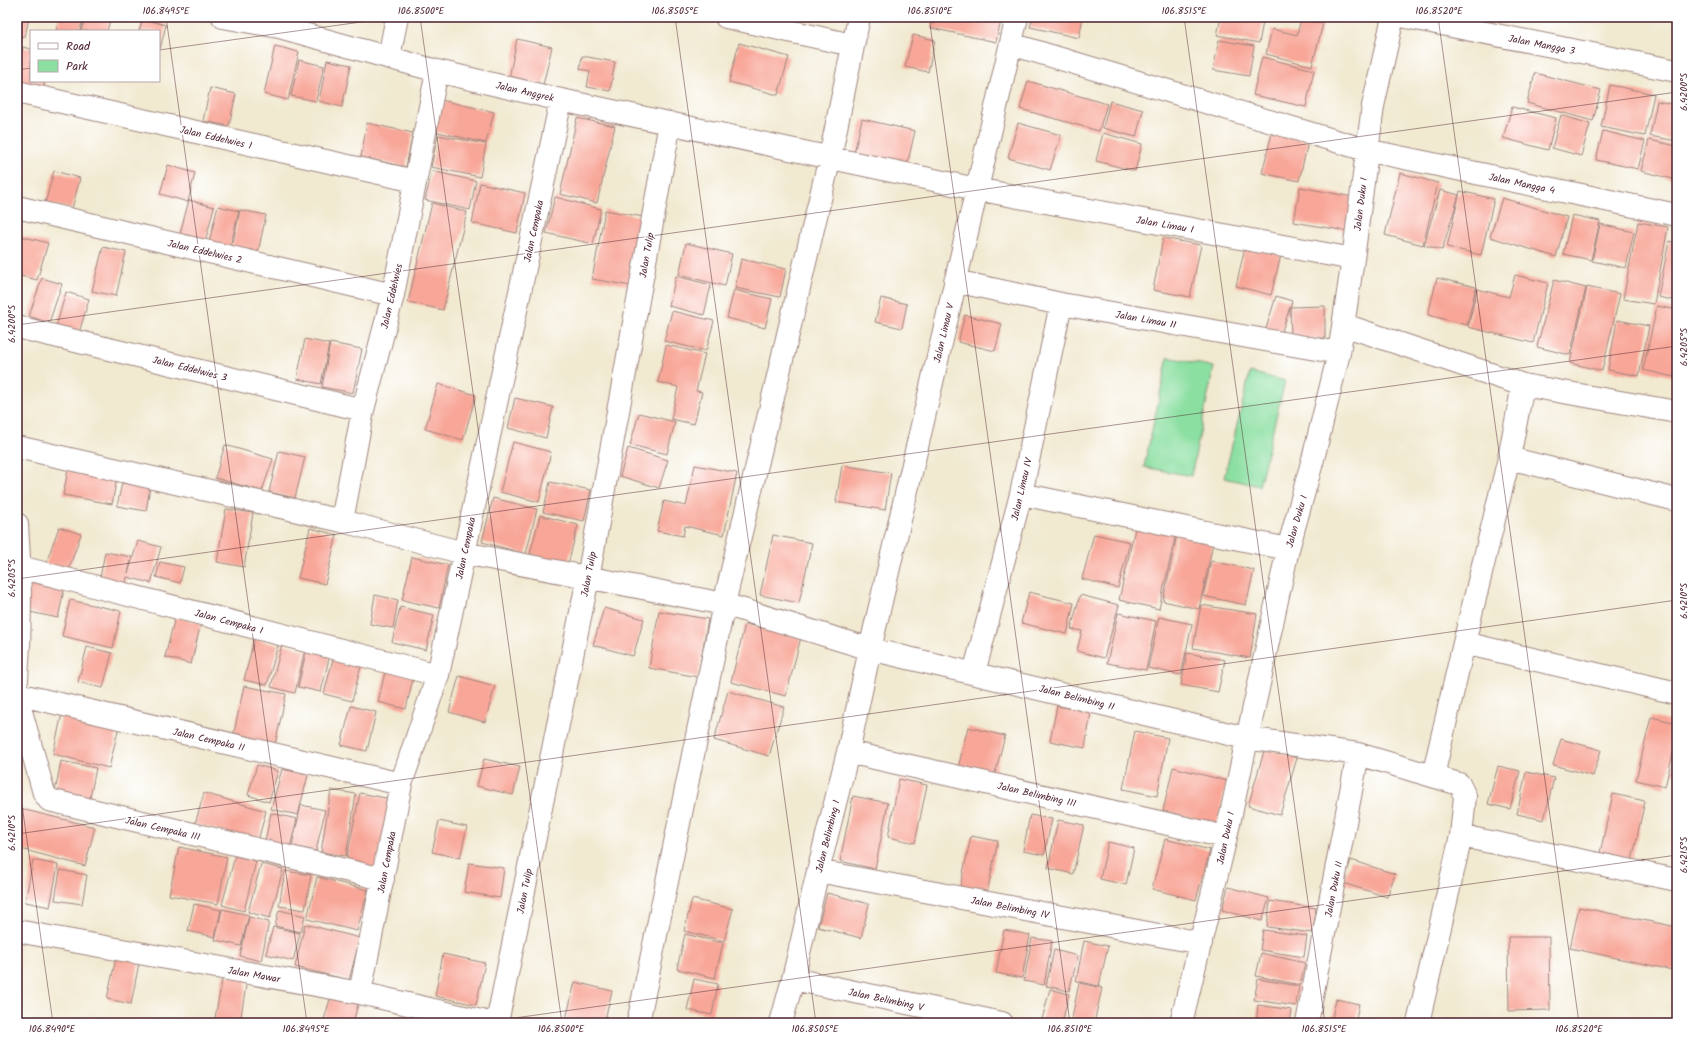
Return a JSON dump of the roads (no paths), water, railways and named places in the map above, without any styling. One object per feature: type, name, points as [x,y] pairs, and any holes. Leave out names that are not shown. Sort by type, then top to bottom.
[{"type":"street","name":"Jalan Anggrek","points":[[223,17],[280,22],[437,71],[561,100],[830,157]]},
{"type":"street","points":[[389,57],[397,17]]},
{"type":"street","points":[[727,17],[852,45]]},
{"type":"street","points":[[638,1023],[724,604],[830,157],[858,17]]},
{"type":"street","name":"Jalan Limau V","points":[[870,648],[954,281],[1017,17]]},
{"type":"street","name":"Jalan Duku I","points":[[1181,1023],[1226,837],[1246,738],[1288,549],[1319,436],[1339,353],[1373,106],[1393,17]]},
{"type":"street","name":"Jalan Mangga 3","points":[[1406,17],[1677,71]]},
{"type":"street","name":"Jalan Mangga 4","points":[[1011,44],[1366,150],[1677,215]]},
{"type":"street","name":"Jalan Eddelwies","points":[[342,521],[363,410],[393,295],[437,71]]},
{"type":"street","name":"Jalan Eddelwies 1","points":[[17,92],[415,181]]},
{"type":"street","name":"Jalan Cempaka","points":[[360,993],[401,784],[438,675],[561,100]]},
{"type":"street","name":"Jalan Tulip","points":[[498,1023],[588,578],[670,123]]},
{"type":"street","name":"Jalan Limau I","points":[[830,157],[976,189],[1353,259]]},
{"type":"street","name":"Jalan Eddelwies 2","points":[[17,207],[393,295]]},
{"type":"street","name":"Jalan Limau II","points":[[954,281],[1061,304],[1339,353]]},
{"type":"street","name":"Jalan Limau IV","points":[[974,673],[1020,494],[1061,304]]},
{"type":"street","points":[[1344,325],[1523,385],[1677,412]]},
{"type":"street","name":"Jalan Eddelwies 3","points":[[17,327],[363,410]]},
{"type":"street","points":[[1433,776],[1509,458],[1523,385]]},
{"type":"street","name":"Jalan Belimbing II","points":[[17,447],[342,521],[464,553],[724,604],[870,648],[1246,738],[1358,754],[1459,784],[1465,796],[1461,836],[1418,1023]]},
{"type":"street","points":[[1509,458],[1677,500]]},
{"type":"street","points":[[1020,494],[1288,549]]},
{"type":"street","points":[[17,524],[20,567],[21,636],[17,680]]},
{"type":"street","name":"Jalan Cempaka I","points":[[20,567],[438,675]]},
{"type":"street","points":[[1464,643],[1677,693]]},
{"type":"street","name":"Jalan Belimbing I","points":[[781,1023],[848,752],[870,648]]},
{"type":"street","name":"Jalan Cempaka II","points":[[17,694],[401,784]]},
{"type":"street","name":"Jalan Cempaka III","points":[[17,697],[44,793],[49,800],[383,879]]},
{"type":"street","name":"Jalan Belimbing III","points":[[848,752],[1226,837]]},
{"type":"street","name":"Jalan Duku II","points":[[1307,1023],[1358,754]]},
{"type":"street","points":[[1461,836],[1677,880]]},
{"type":"street","name":"Jalan Belimbing IV","points":[[818,871],[1201,943]]},
{"type":"street","name":"Jalan Mawar","points":[[17,931],[360,993],[490,1023]]},
{"type":"street","name":"Jalan Belimbing V","points":[[793,979],[1002,1023]]}]
